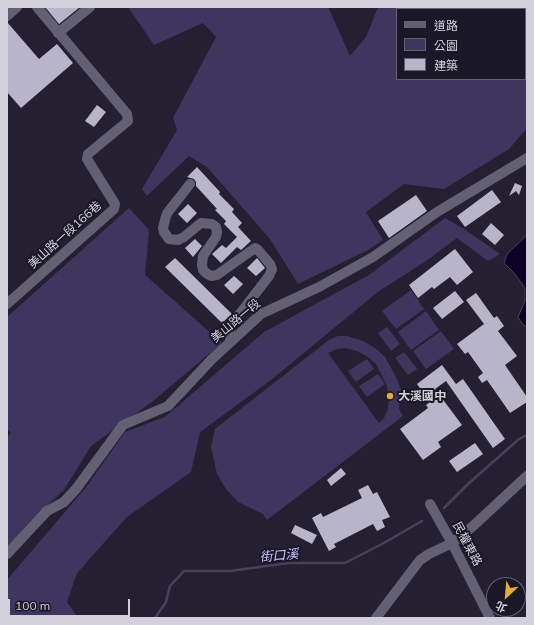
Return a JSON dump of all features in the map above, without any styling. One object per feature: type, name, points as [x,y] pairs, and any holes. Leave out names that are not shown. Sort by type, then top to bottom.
[{"type":"street","points":[[7,16],[17,7]]},
{"type":"street","points":[[37,7],[58,33],[90,7]]},
{"type":"street","name":"美山路一段166巷","points":[[7,304],[114,209],[114,204],[87,159],[88,154],[128,121],[127,114],[58,33]]},
{"type":"street","name":"美山路一段","points":[[7,554],[47,511],[64,502],[76,489],[123,425],[168,406],[212,359],[261,314],[319,287],[373,257],[437,212],[527,158]]},
{"type":"street","points":[[190,184],[166,216],[163,228],[164,232],[169,238],[178,240],[201,223],[212,224],[216,227],[217,232],[216,237],[203,256],[203,270],[206,274],[212,276],[217,275],[255,248],[270,264],[272,269],[269,276],[232,324],[230,329],[230,342]]},
{"type":"street","points":[[376,618],[420,560],[452,543],[472,528],[527,476]]},
{"type":"street","name":"民權東路","points":[[430,504],[452,543],[490,618]]},
{"type":"green space","points":[[128,7],[328,7],[350,56],[366,37],[378,7],[527,7],[527,128],[509,149],[444,189],[404,184],[366,212],[383,240],[368,250],[298,284],[270,239],[207,167],[189,156],[147,196],[142,189],[177,130],[173,118],[216,37],[203,23],[154,45]]},
{"type":"green space","points":[[129,208],[149,230],[145,275],[222,343],[153,401],[91,446],[64,490],[32,519],[7,547],[7,437],[11,433],[7,429],[7,317]]},
{"type":"green space","points":[[445,218],[464,229],[500,254],[488,261],[457,238],[426,261],[379,291],[271,380],[200,432],[191,472],[127,517],[77,573],[67,602],[78,618],[7,618],[7,580],[87,486],[125,432],[165,417],[264,332],[369,275]]},
{"type":"green space","points":[[411,290],[424,309],[396,329],[382,311]]},
{"type":"green space","points":[[426,311],[439,330],[411,350],[398,332]]},
{"type":"green space","points":[[387,327],[400,344],[391,351],[378,333]]},
{"type":"green space","points":[[441,331],[454,349],[426,369],[413,351]]},
{"type":"green space","points":[[338,336],[347,336],[363,341],[375,348],[385,357],[401,390],[399,409],[403,416],[267,520],[263,514],[238,502],[226,489],[217,474],[211,447],[215,429],[329,340]],"holes":[[[346,348],[357,351],[368,357],[376,364],[387,386],[389,397],[388,409],[384,418],[379,423],[328,353],[337,349]]]},
{"type":"green space","points":[[404,352],[417,369],[408,375],[395,358]]},
{"type":"green space","points":[[367,359],[374,369],[356,382],[348,371]]},
{"type":"green space","points":[[378,374],[385,384],[367,397],[359,386]]},
{"type":"shaded area","points":[[527,235],[527,327],[523,325],[518,317],[525,301],[525,288],[515,274],[504,263],[507,254]]},
{"type":"building","points":[[45,7],[80,7],[59,24]]},
{"type":"building","points":[[7,22],[39,59],[57,44],[73,63],[21,108],[7,92]]},
{"type":"building","points":[[97,105],[106,112],[94,127],[85,121]]},
{"type":"building","points":[[197,167],[220,192],[219,194],[234,209],[232,212],[242,223],[238,227],[251,241],[241,250],[237,247],[221,263],[212,254],[222,245],[226,248],[237,237],[224,224],[226,221],[196,186],[194,179],[187,177]]},
{"type":"building","points":[[515,183],[522,186],[519,195],[516,191],[509,196]]},
{"type":"building","points":[[492,190],[501,202],[465,227],[457,216]]},
{"type":"building","points":[[416,195],[427,211],[389,238],[378,221]]},
{"type":"building","points":[[188,204],[197,213],[187,223],[178,214]]},
{"type":"building","points":[[491,223],[504,235],[495,245],[482,234]]},
{"type":"building","points":[[195,239],[202,246],[193,257],[185,248]]},
{"type":"building","points":[[455,249],[473,272],[457,285],[450,277],[434,289],[432,287],[418,298],[409,285]]},
{"type":"building","points":[[175,258],[232,314],[222,323],[165,267]]},
{"type":"building","points":[[257,258],[265,268],[256,276],[247,268]]},
{"type":"building","points":[[234,276],[243,284],[233,294],[224,285]]},
{"type":"building","points":[[455,291],[464,302],[442,319],[433,308]]},
{"type":"building","points":[[476,293],[494,318],[497,316],[504,326],[498,331],[517,356],[505,365],[527,397],[527,402],[510,413],[487,380],[482,383],[478,377],[483,373],[468,352],[465,354],[457,344],[484,324],[466,300]]},
{"type":"building","points":[[442,365],[456,384],[463,379],[505,439],[493,448],[446,381],[435,389],[462,425],[438,442],[441,447],[423,460],[400,429],[428,408],[426,405],[430,402],[417,384]]},
{"type":"building","points":[[475,443],[483,454],[457,472],[449,461]]},
{"type":"building","points":[[341,468],[346,474],[331,486],[327,480]]},
{"type":"building","points":[[368,485],[373,494],[377,492],[390,517],[382,520],[385,527],[377,531],[373,524],[334,544],[336,547],[329,551],[312,518],[321,513],[323,517],[362,498],[358,490]]},
{"type":"building","points":[[295,525],[317,535],[312,544],[291,533]]},
{"type":"waterway","name":"街口溪","points":[[444,508],[468,484],[519,439],[527,435]]},
{"type":"waterway","name":"街口溪","points":[[155,618],[166,602],[170,586],[184,571],[230,571],[289,563],[345,563],[422,521]]},
{"type":"place","name":"大溪國中","points":[[390,396]]}]
